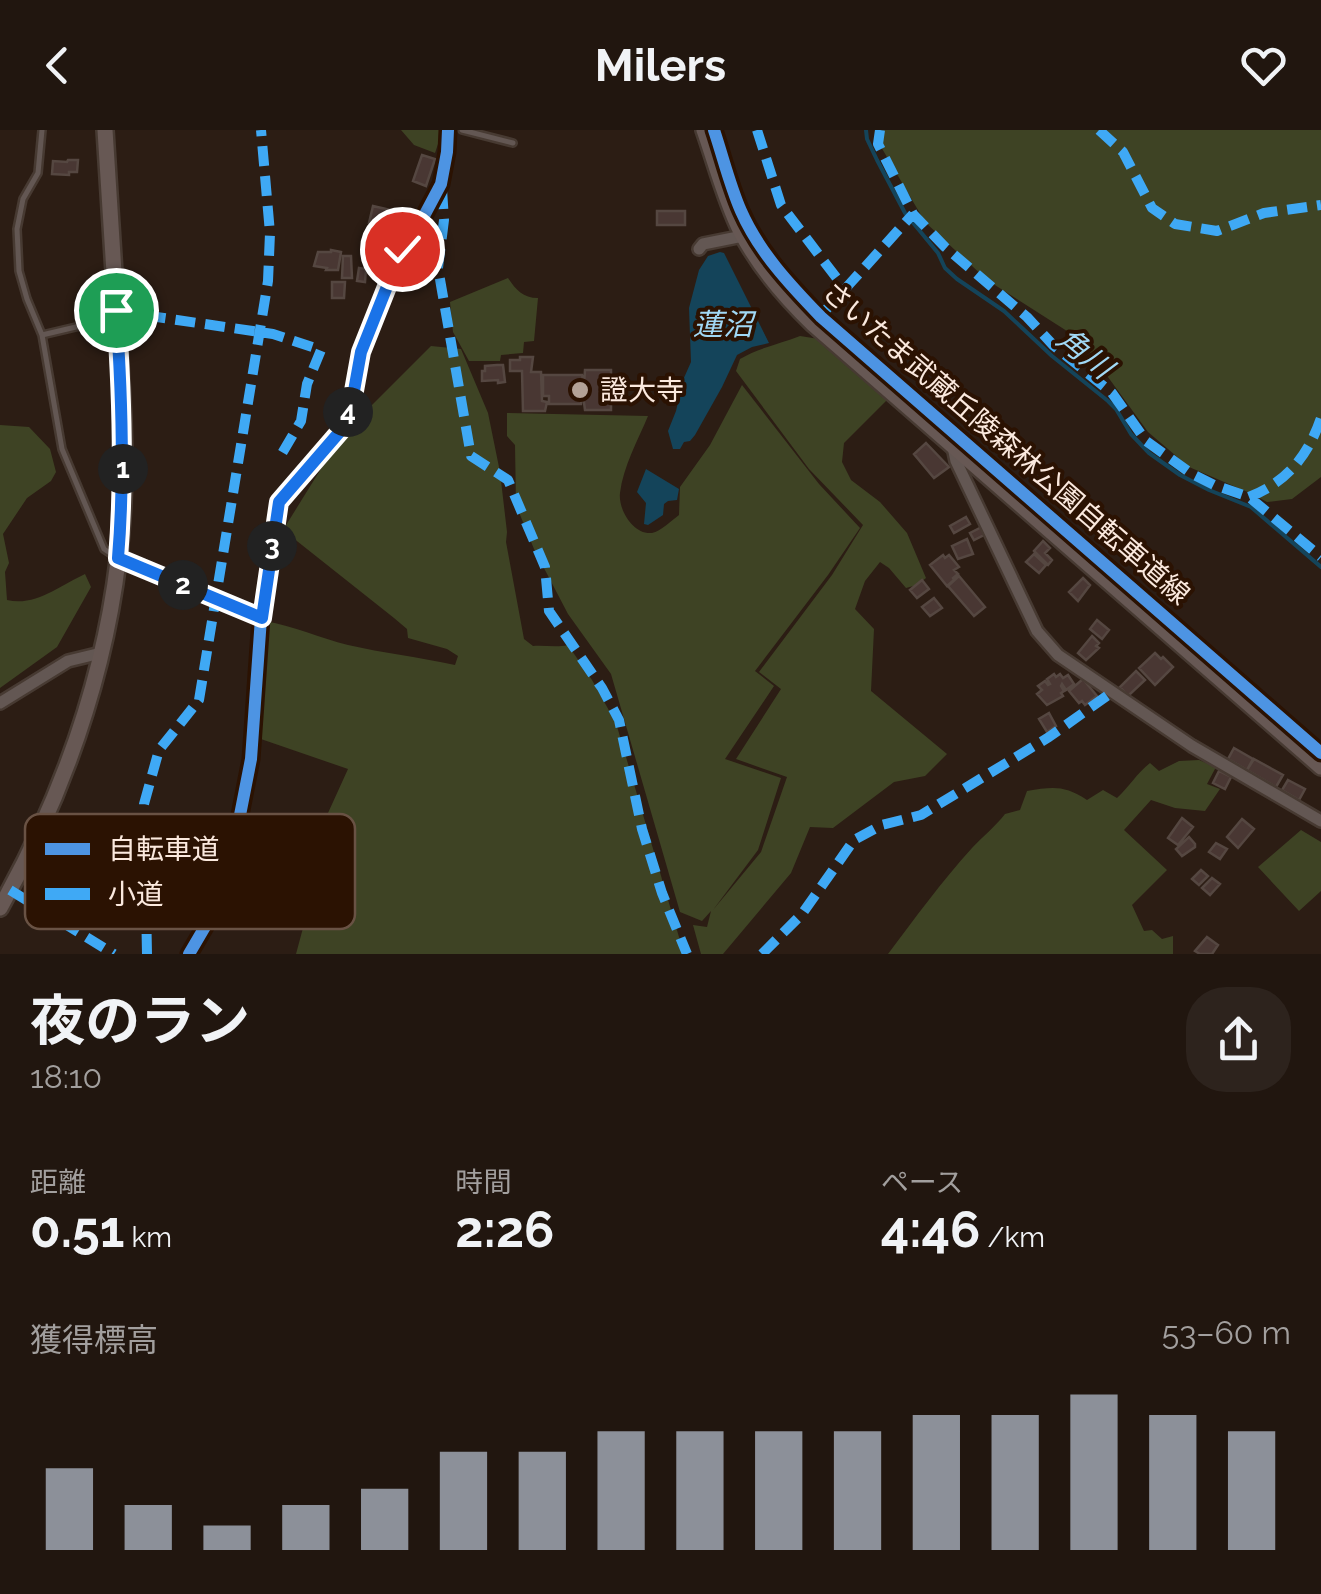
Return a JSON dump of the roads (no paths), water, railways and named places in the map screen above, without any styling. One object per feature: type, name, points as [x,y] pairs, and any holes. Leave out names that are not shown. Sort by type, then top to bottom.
[{"type":"main road","points":[[48,814],[82,725],[101,652],[118,558],[123,484],[122,398],[105,130]]},
{"type":"main road","points":[[704,130],[728,204],[743,236],[803,315],[1321,767]]},
{"type":"main road","points":[[0,908],[25,864]]},
{"type":"street","points":[[240,814],[251,759],[262,618],[279,502],[343,428],[361,352],[382,298],[402,249],[441,184],[448,130]]},
{"type":"street","points":[[699,249],[703,244],[743,236]]},
{"type":"street","points":[[953,446],[956,461],[1037,630],[1058,655],[1192,746],[1321,821]]},
{"type":"street","points":[[118,558],[262,618]]},
{"type":"street","points":[[0,702],[68,660],[101,652]]},
{"type":"street","points":[[189,954],[204,929]]},
{"type":"lane","points":[[42,130],[42,159],[23,199],[17,229],[19,270],[42,335],[62,449],[104,549],[118,558]]},
{"type":"lane","points":[[462,130],[513,143]]},
{"type":"lane","points":[[42,335],[116,317]]},
{"type":"water","name":"蓮沼","points":[[724,253],[769,343],[737,355],[695,435],[680,449],[673,449],[668,431],[691,362],[689,308],[699,270],[708,256]]},
{"type":"water","points":[[646,469],[679,489],[677,500],[664,504],[663,515],[648,525],[644,524],[646,503],[637,492]]},
{"type":"waterway","name":"角川","points":[[866,130],[905,213],[938,253],[945,268],[1004,311],[1108,401],[1149,453],[1180,475],[1251,507],[1321,567]]},
{"type":"place","name":"證大寺","points":[[580,390]]}]
